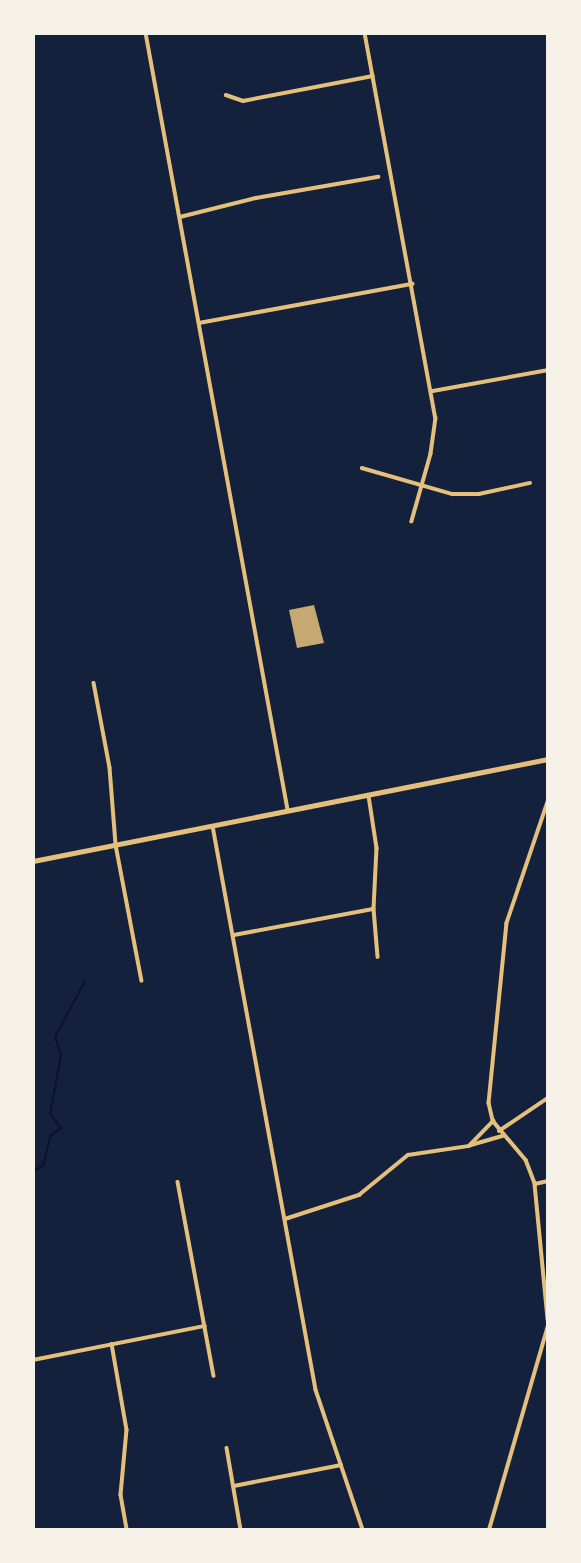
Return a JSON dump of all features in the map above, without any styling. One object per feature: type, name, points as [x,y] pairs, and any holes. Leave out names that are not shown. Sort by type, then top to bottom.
[{"type":"main road","points":[[33,861],[548,759]]},
{"type":"street","points":[[146,33],[288,812]]},
{"type":"street","points":[[365,33],[433,391],[435,437],[412,521]]},
{"type":"street","points":[[226,94],[243,101],[373,76]]},
{"type":"street","points":[[180,217],[256,198],[378,177]]},
{"type":"street","points":[[199,323],[412,284]]},
{"type":"street","points":[[433,391],[548,370]]},
{"type":"street","points":[[362,468],[422,487],[466,495],[530,483]]},
{"type":"street","points":[[94,683],[110,768],[116,845],[142,981]]},
{"type":"street","points":[[369,796],[377,848],[374,909],[378,957]]},
{"type":"street","points":[[548,802],[507,923],[489,1103],[493,1121],[526,1160],[535,1184],[548,1319]]},
{"type":"street","points":[[213,826],[316,1390],[363,1530]]},
{"type":"street","points":[[234,934],[374,909]]},
{"type":"street","points":[[499,1131],[548,1098]]},
{"type":"street","points":[[469,1146],[493,1121]]},
{"type":"street","points":[[285,1219],[359,1195],[408,1155],[469,1146],[503,1136]]},
{"type":"street","points":[[535,1184],[548,1181]]},
{"type":"street","points":[[178,1182],[214,1376]]},
{"type":"street","points":[[489,1530],[548,1325]]},
{"type":"street","points":[[33,1360],[205,1326]]},
{"type":"street","points":[[112,1344],[127,1430],[121,1495],[127,1530]]},
{"type":"street","points":[[227,1448],[241,1530]]},
{"type":"street","points":[[234,1486],[341,1465]]},
{"type":"building","points":[[314,605],[324,643],[297,648],[289,610]]},
{"type":"waterway","points":[[33,1171],[43,1166],[51,1135],[61,1128],[50,1114],[61,1055],[55,1037],[85,981]]}]
